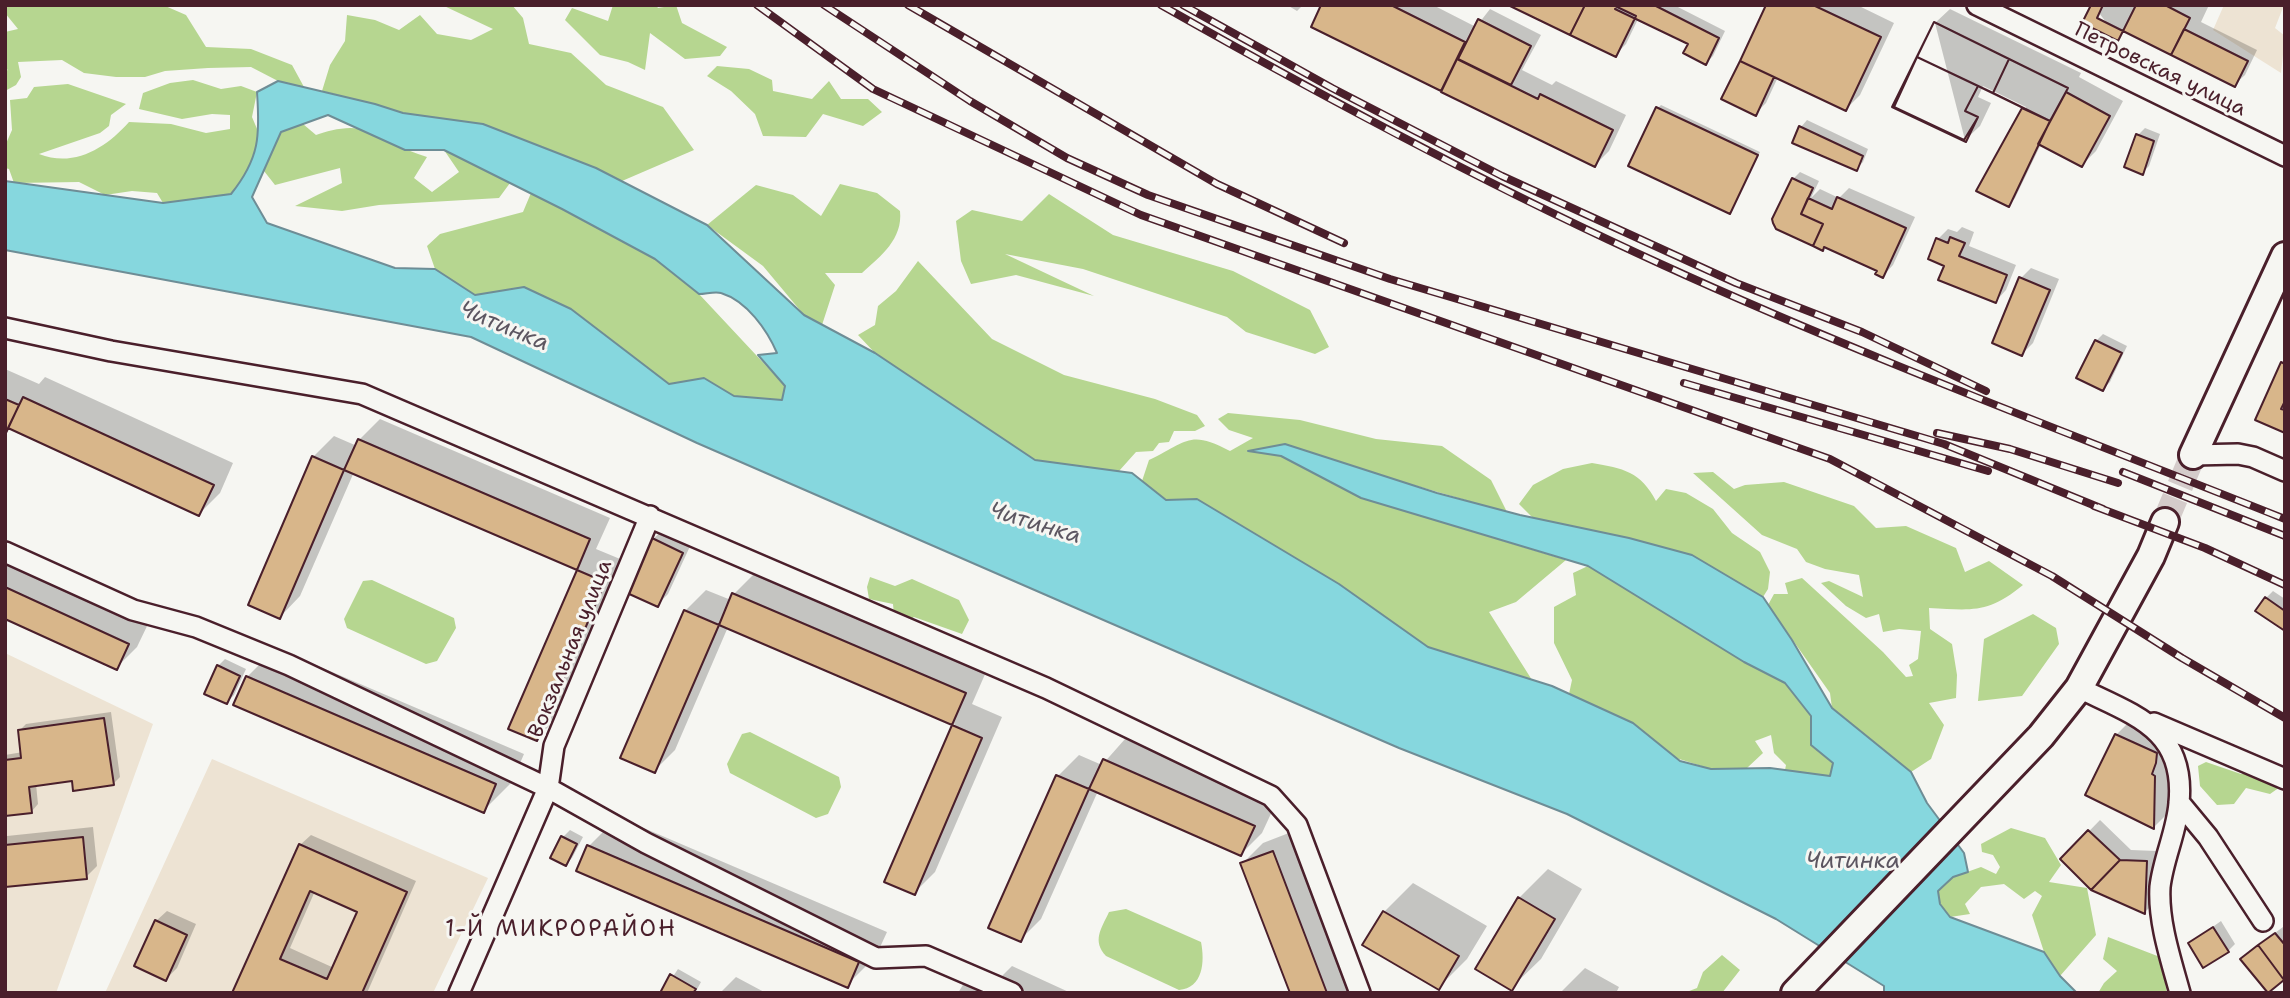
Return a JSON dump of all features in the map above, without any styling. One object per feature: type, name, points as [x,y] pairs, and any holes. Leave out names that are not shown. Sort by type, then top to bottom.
[{"type":"main road","points":[[2193,455],[2285,256]]},
{"type":"main road","points":[[1800,988],[2041,736],[2079,688],[2151,556],[2165,522]]},
{"type":"street","name":"Петровская улица","points":[[1977,5],[2285,156]]},
{"type":"street","points":[[5,328],[111,351],[362,394],[1046,688],[1271,796],[1297,825],[1360,993]]},
{"type":"street","points":[[2193,455],[2238,454],[2253,457],[2285,471]]},
{"type":"street","name":"Вокзальная улица","points":[[459,993],[548,788],[554,746],[650,516]]},
{"type":"street","points":[[5,552],[133,610],[196,627],[289,665],[548,788],[646,843],[876,958],[926,956],[1012,993]]},
{"type":"street","points":[[2079,688],[2137,716],[2285,779]]},
{"type":"street","points":[[2137,716],[2160,733],[2177,760],[2179,802],[2160,887],[2164,929],[2180,993]]},
{"type":"street","points":[[2179,802],[2208,837],[2263,921]]},
{"type":"shaded area","points":[[2224,5],[2284,5],[2275,28],[2285,36],[2281,73],[2213,30]]},
{"type":"shaded area","points":[[5,653],[153,724],[56,993],[5,993]]},
{"type":"shaded area","points":[[212,759],[488,878],[433,993],[105,993]]},
{"type":"green space","points":[[5,5],[163,5],[186,15],[206,47],[251,49],[292,65],[304,87],[278,81],[251,67],[165,71],[145,77],[116,77],[84,73],[62,60],[18,62],[21,77],[16,85],[5,91],[5,71],[8,70],[5,68],[5,32],[18,29],[5,13]]},
{"type":"green space","points":[[442,5],[512,5],[523,18],[529,44],[571,53],[606,85],[663,107],[694,150],[622,181],[596,168],[483,124],[403,113],[322,91],[330,65],[345,41],[347,15],[375,20],[399,30],[420,15],[437,34],[471,40],[493,29]]},
{"type":"green space","points":[[613,5],[656,5],[658,8],[676,5],[682,23],[727,47],[720,56],[685,59],[650,33],[645,70],[628,62],[600,55],[565,20],[572,8],[608,21]]},
{"type":"green space","points":[[717,66],[749,69],[772,80],[773,91],[812,99],[829,81],[841,99],[868,99],[882,112],[863,126],[823,114],[806,137],[763,136],[755,114],[731,91],[707,76]]},
{"type":"green space","points":[[193,80],[221,89],[241,86],[257,92],[252,117],[260,136],[245,177],[231,194],[163,203],[157,193],[132,191],[105,195],[79,182],[14,183],[9,169],[5,168],[5,146],[12,130],[10,100],[27,98],[34,87],[68,84],[126,104],[111,115],[109,126],[100,133],[39,154],[52,158],[65,159],[89,153],[110,140],[129,122],[171,124],[206,133],[230,129],[230,115],[212,114],[182,119],[139,109],[143,93],[170,83]]},
{"type":"green space","points":[[303,124],[316,135],[343,129],[359,129],[427,157],[414,178],[432,192],[459,172],[444,150],[510,183],[499,198],[379,205],[342,211],[295,206],[342,183],[340,168],[275,185],[264,171],[281,132]]},
{"type":"green space","points":[[840,184],[877,193],[900,211],[900,221],[889,246],[862,273],[825,273],[835,285],[822,325],[804,315],[763,266],[707,225],[756,185],[793,195],[821,216]]},
{"type":"green space","points":[[531,193],[655,259],[699,294],[785,386],[782,400],[733,396],[704,378],[669,385],[571,309],[524,287],[475,295],[435,269],[427,246],[440,234],[523,212]]},
{"type":"green space","points":[[1049,194],[1113,235],[1233,271],[1310,310],[1329,347],[1315,354],[1246,332],[1227,317],[1083,269],[1005,254],[1094,296],[1016,275],[971,284],[961,261],[956,221],[972,210],[1022,221]]},
{"type":"green space","points":[[918,261],[992,339],[1064,375],[1155,399],[1197,415],[1205,426],[1195,431],[1174,431],[1169,442],[1159,443],[1153,451],[1136,452],[1119,471],[1035,460],[875,353],[858,335],[875,325],[878,306],[896,291]]},
{"type":"green space","points":[[1228,413],[1300,420],[1376,439],[1442,446],[1491,480],[1507,512],[1372,473],[1285,444],[1251,451],[1281,456],[1361,498],[1566,560],[1516,602],[1489,612],[1532,680],[1428,647],[1339,584],[1197,499],[1166,500],[1142,481],[1149,460],[1188,440],[1205,441],[1230,451],[1253,438],[1229,430],[1218,419]]},
{"type":"green space","points":[[1592,463],[1630,473],[1644,484],[1656,501],[1666,489],[1686,493],[1713,509],[1732,533],[1760,552],[1770,572],[1768,589],[1763,597],[1692,555],[1629,538],[1533,518],[1519,504],[1533,485],[1563,469]]},
{"type":"green space","points":[[1713,472],[1734,489],[1745,485],[1784,482],[1854,506],[1876,528],[1906,526],[1956,548],[1965,572],[1989,561],[2023,585],[1989,606],[1968,609],[1929,608],[1930,629],[1952,644],[1957,675],[1956,698],[1929,703],[1944,725],[1931,759],[1911,772],[1832,708],[1830,693],[1768,605],[1774,594],[1788,594],[1785,583],[1802,578],[1883,652],[1906,677],[1913,676],[1909,665],[1918,659],[1921,631],[1899,629],[1883,632],[1879,614],[1866,618],[1846,606],[1821,583],[1829,581],[1863,597],[1859,575],[1825,569],[1806,562],[1797,549],[1762,535],[1693,473]]},
{"type":"green space","points":[[1588,566],[1744,662],[1785,683],[1811,716],[1811,745],[1833,763],[1831,776],[1785,770],[1786,765],[1774,753],[1771,735],[1755,741],[1763,753],[1747,768],[1711,769],[1676,758],[1633,723],[1569,694],[1572,680],[1554,643],[1554,607],[1576,595],[1573,573]]},
{"type":"green space","points":[[870,577],[895,586],[912,579],[959,600],[969,620],[962,634],[914,617],[907,622],[894,615],[893,604],[869,599],[867,587]]},
{"type":"green space","points":[[372,580],[454,618],[456,628],[437,661],[426,664],[347,628],[344,619],[363,581]]},
{"type":"green space","points":[[2033,614],[2056,628],[2059,644],[2022,696],[1978,701],[1984,639]]},
{"type":"green space","points":[[750,732],[839,777],[841,787],[828,814],[816,818],[730,773],[727,764],[742,734]]},
{"type":"green space","points":[[2206,762],[2241,774],[2252,773],[2280,787],[2270,794],[2246,788],[2234,804],[2217,805],[2200,786],[2198,766]]},
{"type":"green space","points":[[2011,828],[2045,838],[2061,865],[2049,882],[2087,888],[2096,935],[2060,976],[2044,952],[2032,915],[2042,896],[2035,891],[2024,899],[2004,884],[1981,887],[1965,904],[1970,914],[1950,917],[1940,904],[1938,891],[1953,877],[1981,867],[1996,874],[2000,867],[1993,855],[1982,852],[1981,844]]},
{"type":"green space","points":[[1126,909],[1201,942],[1202,965],[1198,979],[1193,984],[1179,990],[1106,956],[1099,945],[1101,929],[1109,912]]},
{"type":"green space","points":[[2108,937],[2160,957],[2167,993],[2098,993],[2117,971],[2103,959]]},
{"type":"green space","points":[[1722,955],[1740,970],[1722,993],[1684,993],[1697,988],[1703,972]]},
{"type":"water","name":"Читинка","points":[[278,81],[403,113],[483,124],[596,168],[707,225],[804,315],[875,353],[1035,460],[1132,473],[1166,500],[1197,499],[1339,584],[1428,647],[1552,686],[1633,723],[1680,761],[1711,769],[1770,768],[1830,776],[1833,763],[1811,745],[1811,716],[1785,683],[1744,662],[1588,566],[1361,498],[1281,456],[1248,451],[1285,444],[1437,493],[1692,555],[1763,597],[1832,708],[1911,772],[1927,803],[1964,853],[1968,872],[1953,877],[1938,891],[1940,904],[1950,917],[2044,952],[2060,976],[2077,993],[1884,993],[1884,986],[1776,919],[1567,814],[1399,748],[1108,622],[697,443],[471,337],[5,250],[5,181],[163,203],[231,194],[248,169],[256,146],[257,92]],"holes":[[[328,115],[405,150],[444,150],[655,259],[699,294],[719,292],[730,297],[748,309],[768,335],[777,353],[758,355],[785,386],[782,400],[734,396],[704,378],[669,384],[571,309],[524,287],[475,295],[435,269],[395,268],[267,223],[252,197],[281,132]]]},
{"type":"building","points":[[1321,5],[1391,5],[1465,42],[1441,91],[1311,27]]},
{"type":"building","points":[[1508,5],[1585,5],[1570,35]]},
{"type":"building","points":[[1585,5],[1613,5],[1636,16],[1616,57],[1570,35]]},
{"type":"building","points":[[1617,5],[1654,5],[1719,38],[1706,65],[1683,53],[1688,44],[1615,9]]},
{"type":"building","points":[[1766,5],[1813,5],[1881,37],[1846,111],[1740,61]]},
{"type":"building","points":[[2091,5],[2136,5],[2118,41],[2082,23]]},
{"type":"building","points":[[2103,5],[2165,5],[2190,18],[2171,55],[2097,18]]},
{"type":"building","points":[[1478,19],[1531,46],[1511,85],[1458,59]]},
{"type":"building","points":[[1934,22],[2009,59],[1993,93],[1917,57]]},
{"type":"building","points":[[1934,22],[2068,88],[2050,121],[1978,86],[1965,111],[1978,117],[1966,142],[1892,107]]},
{"type":"building","points":[[2184,29],[2248,61],[2235,87],[2171,55]]},
{"type":"building","points":[[1917,57],[1978,86],[1965,111],[1978,117],[1964,140],[1894,107]]},
{"type":"building","points":[[1457,59],[1538,99],[1540,94],[1613,130],[1595,167],[1441,92]]},
{"type":"building","points":[[2009,59],[2068,88],[2050,121],[1993,93]]},
{"type":"building","points":[[1740,61],[1774,77],[1756,116],[1721,99]]},
{"type":"building","points":[[2066,92],[2110,116],[2082,167],[2038,144]]},
{"type":"building","points":[[1656,107],[1758,155],[1730,214],[1628,166]]},
{"type":"building","points":[[2022,108],[2050,121],[2009,207],[1976,191]]},
{"type":"building","points":[[1799,126],[1863,156],[1857,171],[1792,143]]},
{"type":"building","points":[[2136,134],[2154,141],[2143,175],[2124,167]]},
{"type":"building","points":[[1792,178],[1813,188],[1801,214],[1823,224],[1813,246],[1776,229],[1773,223],[1772,219]]},
{"type":"building","points":[[1837,197],[1906,228],[1883,278],[1875,274],[1877,271],[1824,247],[1823,251],[1813,246],[1823,224],[1801,214],[1808,198],[1832,209]]},
{"type":"building","points":[[1950,237],[1965,243],[1959,256],[2007,275],[1996,303],[1938,280],[1944,266],[1928,259],[1936,238],[1948,243]]},
{"type":"building","points":[[2019,277],[2050,290],[2022,356],[1992,343]]},
{"type":"building","points":[[2095,340],[2122,353],[2103,391],[2076,378]]},
{"type":"building","points":[[2281,362],[2285,364],[2285,401],[2281,409],[2285,410],[2285,433],[2255,420]]},
{"type":"building","points":[[23,397],[214,485],[199,516],[8,428]]},
{"type":"building","points":[[5,399],[19,405],[5,435]]},
{"type":"building","points":[[358,439],[590,539],[577,570],[344,470]]},
{"type":"building","points":[[312,456],[344,470],[280,619],[248,605]]},
{"type":"building","points":[[652,538],[683,553],[658,607],[627,593]]},
{"type":"building","points":[[577,570],[605,582],[537,741],[508,729]]},
{"type":"building","points":[[5,587],[129,644],[117,670],[5,619]]},
{"type":"building","points":[[732,593],[966,693],[952,725],[719,625]]},
{"type":"building","points":[[2265,597],[2285,611],[2285,631],[2255,611]]},
{"type":"building","points":[[684,610],[719,625],[655,773],[620,758]]},
{"type":"building","points":[[217,665],[240,676],[227,704],[204,694]]},
{"type":"building","points":[[246,676],[496,784],[484,813],[233,705]]},
{"type":"building","points":[[104,718],[114,785],[73,791],[72,781],[29,787],[32,813],[5,816],[5,760],[21,758],[18,730]]},
{"type":"building","points":[[952,725],[982,738],[915,895],[884,882]]},
{"type":"building","points":[[2115,734],[2157,753],[2152,774],[2155,776],[2154,829],[2085,795]]},
{"type":"building","points":[[1103,759],[1255,826],[1241,856],[1089,789]]},
{"type":"building","points":[[1056,775],[1089,789],[1021,942],[988,928]]},
{"type":"building","points":[[2088,830],[2120,860],[2091,890],[2060,859]]},
{"type":"building","points":[[561,836],[577,844],[566,866],[550,858]]},
{"type":"building","points":[[83,837],[87,879],[5,887],[5,845]]},
{"type":"building","points":[[299,844],[407,892],[362,993],[232,993]],"holes":[[[310,891],[357,912],[327,979],[280,959]]]},
{"type":"building","points":[[587,845],[859,962],[848,988],[576,871]]},
{"type":"building","points":[[1273,851],[1327,993],[1290,993],[1240,863]]},
{"type":"building","points":[[2120,860],[2147,861],[2145,914],[2091,890]]},
{"type":"building","points":[[1518,897],[1555,919],[1512,991],[1475,969]]},
{"type":"building","points":[[1383,911],[1459,956],[1439,990],[1362,945]]},
{"type":"building","points":[[155,920],[187,935],[166,981],[134,966]]},
{"type":"building","points":[[2213,927],[2229,952],[2203,968],[2188,943]]},
{"type":"building","points":[[2275,933],[2285,945],[2284,980],[2258,945]]},
{"type":"building","points":[[2258,945],[2284,980],[2268,993],[2240,959]]},
{"type":"building","points":[[670,974],[696,989],[693,993],[660,993]]},
{"type":"tunnel","points":[[2165,522],[2193,455]]},
{"type":"railway","points":[[757,5],[873,89],[1141,215],[1830,459],[2052,576],[2182,658],[2285,718]]},
{"type":"railway","points":[[824,5],[970,101],[1067,158],[1148,195],[1390,279],[1944,444],[2103,509]]},
{"type":"railway","points":[[908,5],[1217,184],[1344,243]]},
{"type":"railway","points":[[1161,5],[1409,141],[1535,205],[1663,265],[1895,364],[2285,519]]},
{"type":"railway","points":[[1183,5],[1332,88],[1502,176],[1736,283],[1862,332],[1986,391]]},
{"type":"railway","points":[[1684,383],[1988,471]]},
{"type":"railway","points":[[1937,433],[2010,449],[2118,483]]},
{"type":"railway","points":[[2123,472],[2285,536]]},
{"type":"railway","points":[[2094,506],[2205,548],[2285,585]]},
{"type":"district","name":"1-Й МИКРОРАЙОН","points":[[561,930]]}]
